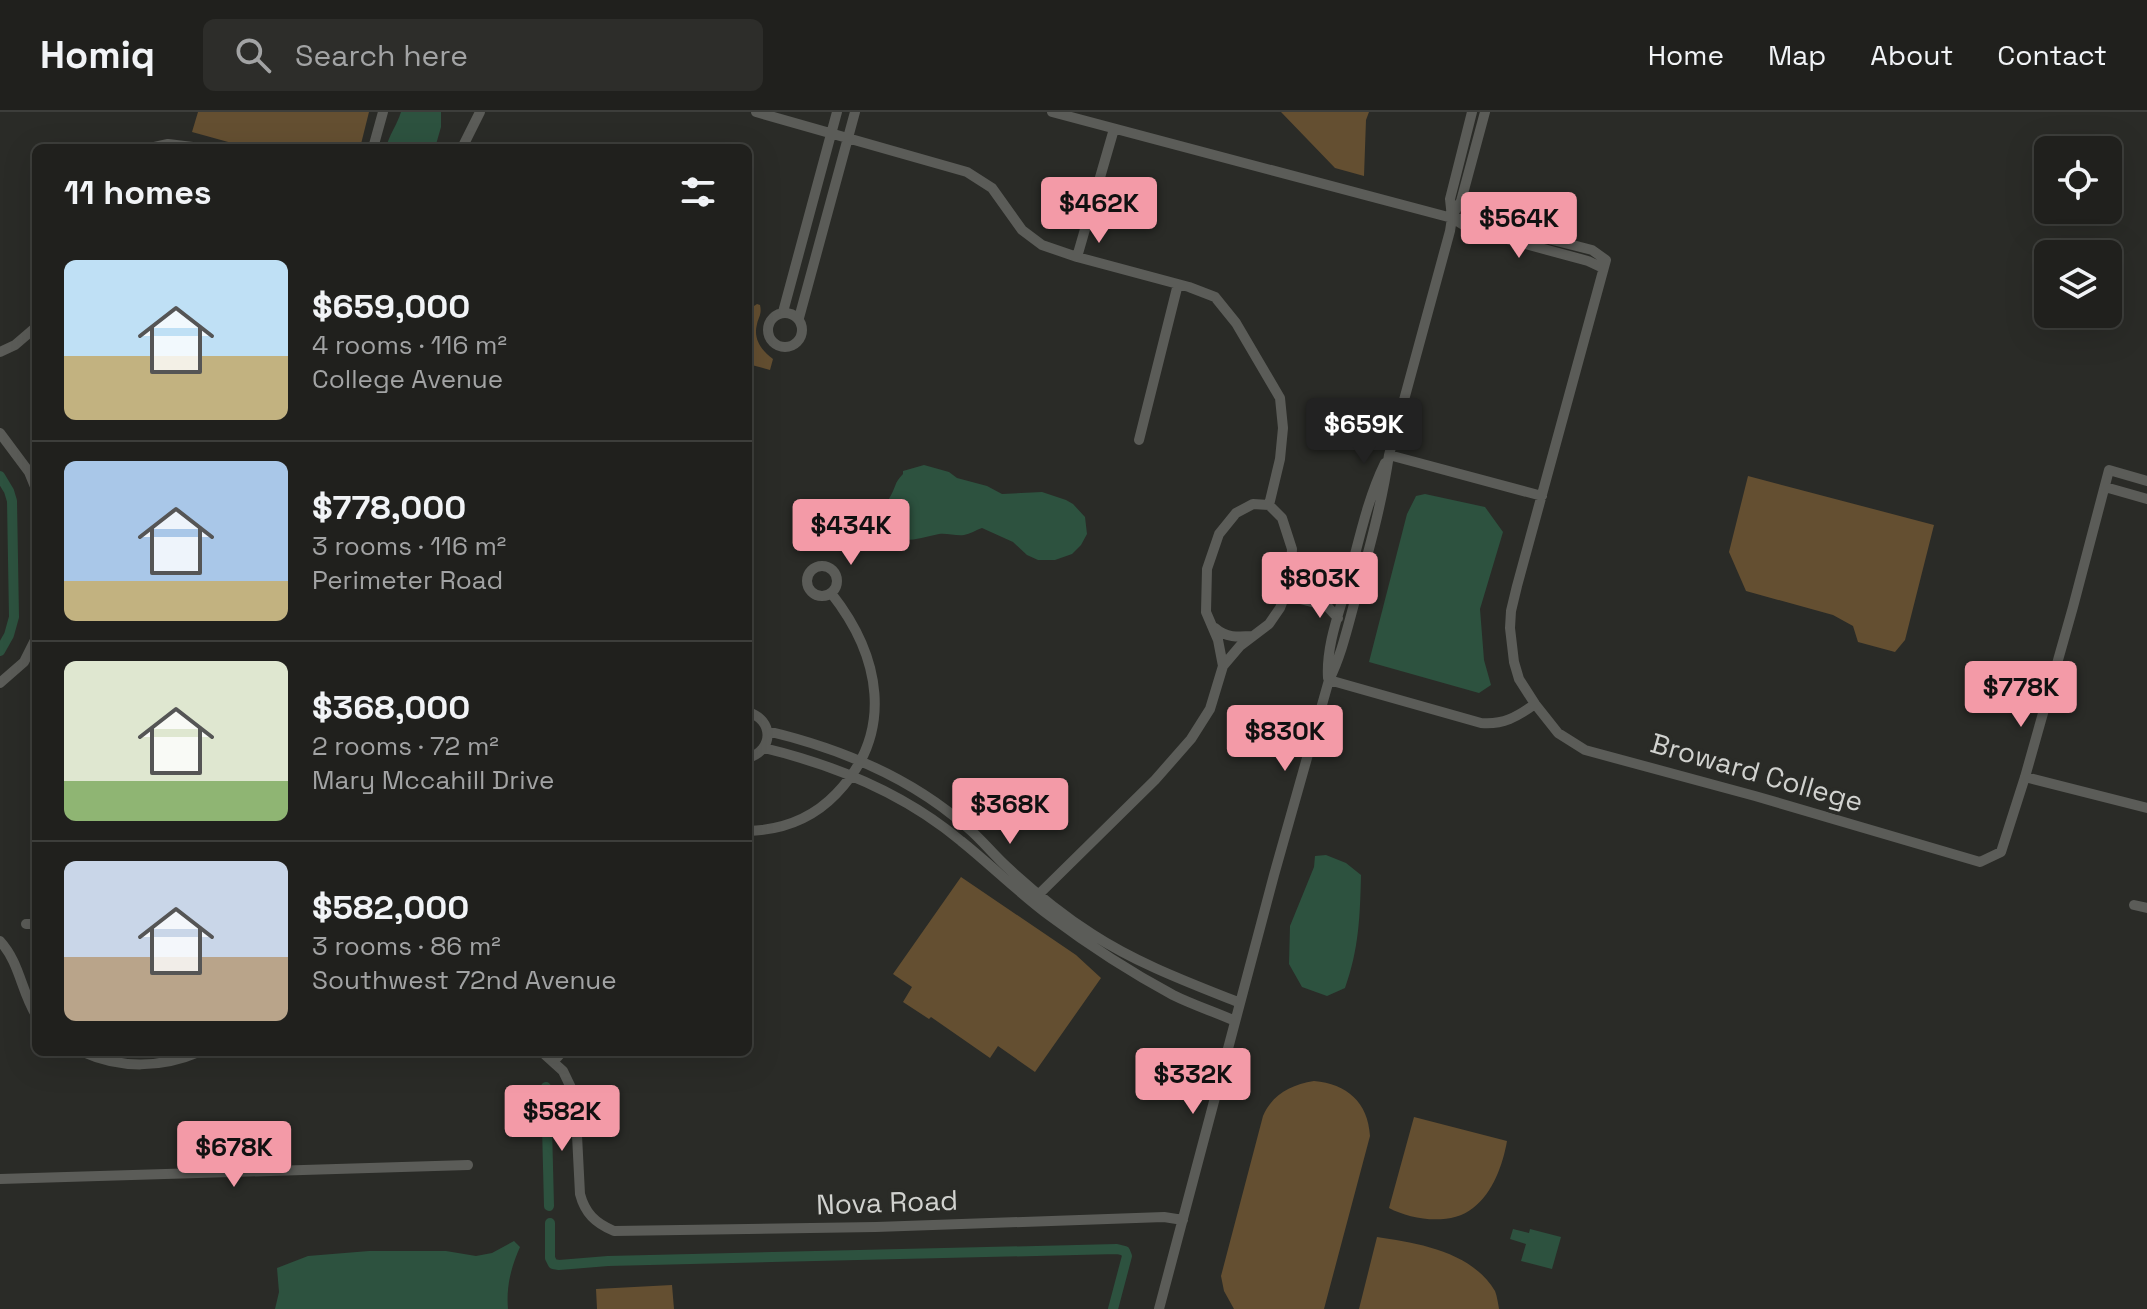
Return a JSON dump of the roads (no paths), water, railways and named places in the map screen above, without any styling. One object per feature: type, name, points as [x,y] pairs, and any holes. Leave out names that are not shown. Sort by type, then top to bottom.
[{"type":"street","points":[[374,144],[383,112]]},
{"type":"street","points":[[464,144],[480,112]]},
{"type":"street","points":[[756,112],[967,172],[992,188],[1013,219],[1042,245],[1215,297],[1236,323],[1280,398],[1283,428],[1280,459],[1269,505]]},
{"type":"street","points":[[783,312],[837,112]]},
{"type":"street","points":[[799,318],[783,312],[772,318],[768,329],[771,340],[782,347],[792,346],[800,338],[803,328],[799,318],[855,112]]},
{"type":"street","name":"Broward College","points":[[1052,112],[1452,218],[1483,222],[1592,250],[1604,264],[1511,611],[1510,628],[1519,679],[1558,733],[1585,750],[1980,862],[2001,852],[2025,777]]},
{"type":"street","points":[[1452,218],[1450,199],[1472,112]]},
{"type":"street","points":[[1159,1309],[1329,680],[1338,662],[1364,567],[1384,489],[1389,455],[1452,218],[1461,201],[1485,112]]},
{"type":"street","points":[[1077,257],[1114,129]]},
{"type":"street","points":[[1139,440],[1178,284]]},
{"type":"street","points":[[0,352],[15,345],[32,330]]},
{"type":"street","points":[[0,433],[32,479]]},
{"type":"street","points":[[1389,455],[1542,496]]},
{"type":"street","points":[[1329,680],[1327,660],[1338,618],[1373,487],[1389,455]]},
{"type":"street","points":[[2147,481],[2109,470],[2025,777],[2147,808]]},
{"type":"street","points":[[2105,487],[2147,499]]},
{"type":"street","points":[[1035,898],[1155,780],[1191,739],[1210,709],[1223,666],[1240,646],[1273,618],[1285,595],[1292,569],[1292,549],[1282,518],[1269,505],[1253,504],[1236,513],[1219,534],[1207,569],[1206,612],[1223,666]]},
{"type":"street","points":[[1292,569],[1332,579],[1343,574],[1353,563]]},
{"type":"street","points":[[752,831],[776,828],[810,815],[852,777],[860,762],[874,719],[874,685],[862,641],[831,593]]},
{"type":"street","points":[[1285,595],[1327,606],[1338,618]]},
{"type":"street","points":[[1213,627],[1226,635],[1254,635]]},
{"type":"street","points":[[0,683],[24,662],[32,646]]},
{"type":"street","points":[[1329,680],[1481,723],[1509,721],[1535,704]]},
{"type":"street","points":[[752,714],[761,719],[768,737],[764,748],[752,757]]},
{"type":"street","points":[[767,731],[860,762],[902,782],[970,829],[1052,917],[1176,997],[1235,1021]]},
{"type":"street","points":[[764,748],[808,760],[881,789],[953,834],[1035,898],[1092,935],[1163,972],[1240,1003]]},
{"type":"street","points":[[2134,905],[2147,908]]},
{"type":"street","points":[[0,941],[10,952],[32,1008]]},
{"type":"street","points":[[1156,985],[1163,972]]},
{"type":"street","points":[[94,1056],[140,1065],[188,1056]]},
{"type":"street","points":[[547,1056],[554,1061],[558,1056]]},
{"type":"street","name":"Nova Road","points":[[554,1061],[567,1077],[575,1096],[580,1194],[595,1221],[607,1228],[623,1232],[1164,1217],[1183,1220]]},
{"type":"street","points":[[0,1179],[468,1165]]},
{"type":"waterway","points":[[0,476],[12,501],[14,617],[0,651]]},
{"type":"waterway","points":[[546,1087],[549,1206]]},
{"type":"waterway","points":[[550,1223],[550,1258],[553,1264],[559,1265],[608,1261],[1117,1249],[1125,1251],[1127,1256],[1113,1309]]}]
